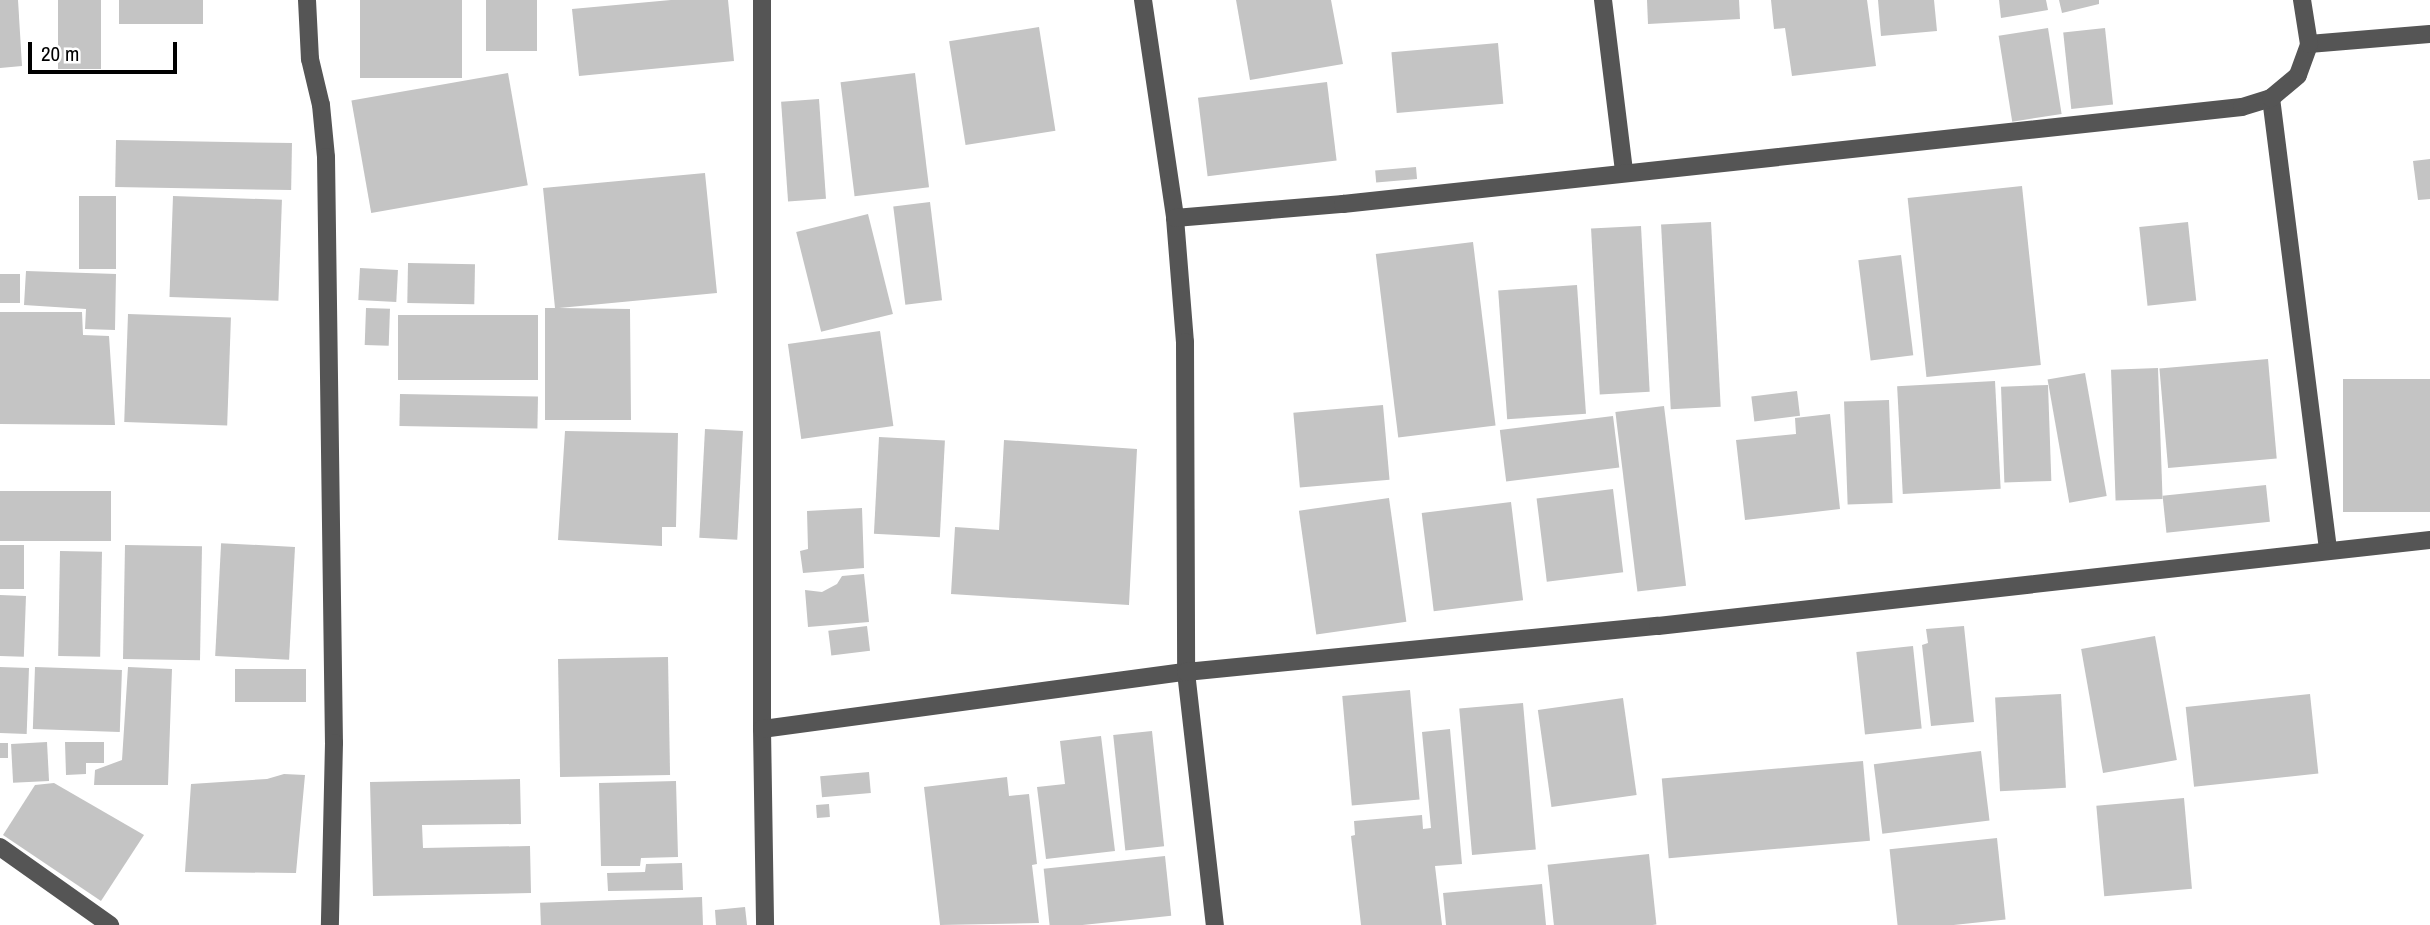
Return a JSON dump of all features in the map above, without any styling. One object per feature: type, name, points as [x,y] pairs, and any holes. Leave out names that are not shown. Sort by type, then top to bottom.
[{"type":"street","points":[[307,0],[310,58],[321,105],[326,157],[334,743],[330,925]]},
{"type":"street","points":[[762,0],[762,729],[765,925]]},
{"type":"street","points":[[1143,0],[1175,218],[1185,342],[1186,672],[1215,925]]},
{"type":"street","points":[[1603,0],[1624,172]]},
{"type":"street","points":[[1175,218],[1342,204],[2242,107],[2271,97],[2298,75],[2309,44],[2302,0]]},
{"type":"street","points":[[2309,44],[2430,34]]},
{"type":"street","points":[[2271,97],[2328,549]]},
{"type":"street","points":[[762,729],[1186,672],[1657,626],[2328,549],[2430,540]]},
{"type":"street","points":[[0,847],[110,925]]},
{"type":"building","points":[[0,0],[18,0],[22,66],[0,68]]},
{"type":"building","points":[[58,0],[101,0],[101,69],[58,69]]},
{"type":"building","points":[[119,0],[203,0],[203,24],[119,24]]},
{"type":"building","points":[[360,0],[462,0],[462,78],[360,78]]},
{"type":"building","points":[[486,0],[537,0],[537,51],[486,51]]},
{"type":"building","points":[[671,0],[728,0],[734,61],[579,76],[572,9]]},
{"type":"building","points":[[1236,0],[1331,0],[1343,64],[1250,80]]},
{"type":"building","points":[[1647,0],[1739,0],[1740,19],[1648,24]]},
{"type":"building","points":[[1771,0],[1867,0],[1876,66],[1792,76],[1785,28],[1774,29]]},
{"type":"building","points":[[1878,0],[1934,0],[1937,31],[1881,36]]},
{"type":"building","points":[[1999,0],[2046,0],[2048,10],[2001,18]]},
{"type":"building","points":[[2059,0],[2099,0],[2099,4],[2062,13]]},
{"type":"building","points":[[1039,27],[1055,131],[966,145],[949,41]]},
{"type":"building","points":[[2048,28],[2062,114],[2012,122],[1999,36]]},
{"type":"building","points":[[2105,28],[2113,105],[2071,109],[2063,32]]},
{"type":"building","points":[[1498,43],[1503,104],[1397,113],[1391,52]]},
{"type":"building","points":[[508,73],[528,185],[371,213],[351,101]]},
{"type":"building","points":[[915,73],[929,187],[855,196],[841,82]]},
{"type":"building","points":[[1327,82],[1337,160],[1208,176],[1198,98]]},
{"type":"building","points":[[819,99],[826,199],[788,201],[781,102]]},
{"type":"building","points":[[116,140],[292,143],[291,190],[115,187]]},
{"type":"building","points":[[2430,159],[2430,199],[2418,200],[2413,161]]},
{"type":"building","points":[[1416,167],[1417,179],[1376,183],[1375,171]]},
{"type":"building","points":[[705,173],[717,293],[559,308],[630,309],[631,420],[545,420],[545,308],[555,308],[543,188]]},
{"type":"building","points":[[2022,186],[2041,365],[1926,377],[1908,198]]},
{"type":"building","points":[[79,196],[116,196],[116,269],[79,269]]},
{"type":"building","points":[[173,196],[282,200],[278,301],[169,297]]},
{"type":"building","points":[[930,202],[942,300],[905,305],[893,207]]},
{"type":"building","points":[[868,214],[893,314],[821,332],[796,232]]},
{"type":"building","points":[[1711,222],[1721,407],[1671,409],[1661,225]]},
{"type":"building","points":[[2188,222],[2196,301],[2148,306],[2139,227]]},
{"type":"building","points":[[1641,226],[1650,392],[1600,394],[1591,229]]},
{"type":"building","points":[[1473,242],[1496,426],[1398,438],[1376,254]]},
{"type":"building","points":[[1901,255],[1913,355],[1871,360],[1858,260]]},
{"type":"building","points":[[408,263],[475,264],[474,304],[407,303]]},
{"type":"building","points":[[360,268],[398,270],[396,302],[358,300]]},
{"type":"building","points":[[26,271],[116,274],[115,330],[85,329],[86,309],[24,305]]},
{"type":"building","points":[[0,274],[20,274],[20,303],[0,303]]},
{"type":"building","points":[[1577,285],[1586,414],[1507,419],[1498,291]]},
{"type":"building","points":[[366,308],[390,309],[389,346],[365,345]]},
{"type":"building","points":[[0,312],[82,312],[83,335],[109,336],[115,425],[0,424]]},
{"type":"building","points":[[128,314],[231,318],[227,426],[124,422]]},
{"type":"building","points":[[398,315],[538,315],[538,380],[398,380]]},
{"type":"building","points":[[880,331],[893,426],[801,439],[788,344]]},
{"type":"building","points":[[2268,359],[2277,459],[2168,468],[2159,368]]},
{"type":"building","points":[[2158,368],[2163,499],[2116,501],[2111,370]]},
{"type":"building","points":[[2085,373],[2107,496],[2069,503],[2048,380]]},
{"type":"building","points":[[2343,379],[2430,379],[2430,512],[2343,512]]},
{"type":"building","points":[[1995,381],[2001,489],[1903,494],[1897,386]]},
{"type":"building","points":[[2048,385],[2051,481],[2004,483],[2001,387]]},
{"type":"building","points":[[1797,391],[1800,416],[1754,421],[1751,397]]},
{"type":"building","points":[[400,394],[538,396],[537,428],[399,426]]},
{"type":"building","points":[[1889,400],[1893,503],[1848,505],[1844,402]]},
{"type":"building","points":[[1383,405],[1390,480],[1300,488],[1293,413]]},
{"type":"building","points":[[1664,406],[1686,586],[1637,592],[1615,412]]},
{"type":"building","points":[[1830,414],[1840,509],[1745,520],[1736,440],[1796,434],[1795,418]]},
{"type":"building","points":[[1613,416],[1619,468],[1506,482],[1500,430]]},
{"type":"building","points":[[705,429],[743,431],[737,540],[699,538]]},
{"type":"building","points":[[565,431],[678,433],[676,527],[662,527],[662,546],[558,540]]},
{"type":"building","points":[[879,437],[945,440],[940,537],[874,534]]},
{"type":"building","points":[[1004,440],[1137,449],[1129,605],[951,594],[955,527],[999,530]]},
{"type":"building","points":[[2266,485],[2270,522],[2166,533],[2163,496]]},
{"type":"building","points":[[1613,489],[1623,572],[1547,582],[1537,498]]},
{"type":"building","points":[[0,491],[111,491],[111,541],[0,541]]},
{"type":"building","points":[[1389,498],[1406,622],[1316,634],[1299,511]]},
{"type":"building","points":[[1511,502],[1523,600],[1434,611],[1422,513]]},
{"type":"building","points":[[862,508],[864,568],[803,573],[800,551],[808,549],[807,511]]},
{"type":"building","points":[[221,543],[295,547],[289,660],[215,656]]},
{"type":"building","points":[[0,545],[24,545],[24,589],[0,589]]},
{"type":"building","points":[[125,545],[202,546],[200,660],[123,659]]},
{"type":"building","points":[[60,551],[102,552],[100,657],[58,656]]},
{"type":"building","points":[[864,574],[869,622],[808,627],[805,590],[822,592],[837,584],[842,576]]},
{"type":"building","points":[[0,595],[26,596],[24,657],[0,656]]},
{"type":"building","points":[[867,626],[870,651],[831,656],[828,631]]},
{"type":"building","points":[[1964,626],[1974,722],[1931,726],[1922,645],[1928,643],[1926,629]]},
{"type":"building","points":[[2155,636],[2177,760],[2103,773],[2081,649]]},
{"type":"building","points":[[1913,646],[1922,729],[1865,735],[1856,652]]},
{"type":"building","points":[[668,657],[670,775],[560,777],[558,659]]},
{"type":"building","points":[[0,667],[29,668],[27,734],[0,733]]},
{"type":"building","points":[[35,667],[122,670],[120,732],[33,729]]},
{"type":"building","points":[[128,667],[172,669],[168,785],[94,785],[95,770],[122,760]]},
{"type":"building","points":[[235,669],[306,669],[306,702],[235,702]]},
{"type":"building","points":[[1410,690],[1420,800],[1352,806],[1342,696]]},
{"type":"building","points":[[2061,694],[2066,788],[2000,791],[1995,697]]},
{"type":"building","points":[[2310,694],[2318,774],[2194,787],[2186,707]]},
{"type":"building","points":[[1623,698],[1637,795],[1551,807],[1538,710]]},
{"type":"building","points":[[1523,703],[1536,849],[1472,855],[1459,709]]},
{"type":"building","points":[[1450,729],[1462,864],[1435,866],[1442,925],[1361,925],[1351,836],[1355,835],[1354,821],[1422,815],[1423,829],[1431,828],[1422,732]]},
{"type":"building","points":[[1152,731],[1164,846],[1125,850],[1113,735]]},
{"type":"building","points":[[1101,736],[1115,851],[1046,859],[1037,787],[1065,784],[1060,741]]},
{"type":"building","points":[[47,742],[49,781],[13,783],[11,744]]},
{"type":"building","points":[[65,742],[104,742],[104,763],[86,763],[86,774],[66,775]]},
{"type":"building","points":[[0,743],[8,743],[8,758],[0,758]]},
{"type":"building","points":[[1981,751],[1990,820],[1882,834],[1874,764]]},
{"type":"building","points":[[1863,761],[1870,841],[1669,858],[1662,779]]},
{"type":"building","points":[[869,772],[871,793],[822,797],[820,776]]},
{"type":"building","points":[[284,774],[305,775],[296,873],[185,872],[191,784],[267,779]]},
{"type":"building","points":[[1007,777],[1009,796],[1029,794],[1037,864],[1032,865],[1039,923],[940,925],[924,787]]},
{"type":"building","points":[[520,779],[521,824],[422,825],[423,848],[530,846],[531,893],[373,896],[370,782]]},
{"type":"building","points":[[676,781],[678,857],[641,858],[640,866],[601,866],[599,783]]},
{"type":"building","points":[[54,783],[144,835],[101,901],[3,835],[35,785]]},
{"type":"building","points":[[2184,798],[2192,889],[2104,896],[2096,806]]},
{"type":"building","points":[[829,804],[830,817],[817,818],[816,805]]},
{"type":"building","points":[[1997,838],[2006,920],[1954,925],[1898,925],[1890,849]]},
{"type":"building","points":[[1649,854],[1656,925],[1554,925],[1548,865]]},
{"type":"building","points":[[1165,856],[1171,916],[1083,925],[1050,925],[1044,869]]},
{"type":"building","points":[[682,863],[683,890],[608,891],[607,873],[645,872],[646,864]]},
{"type":"building","points":[[1542,884],[1546,925],[1446,925],[1443,893]]},
{"type":"building","points":[[702,897],[703,925],[541,925],[540,903]]},
{"type":"building","points":[[745,907],[747,925],[716,925],[715,910]]}]
